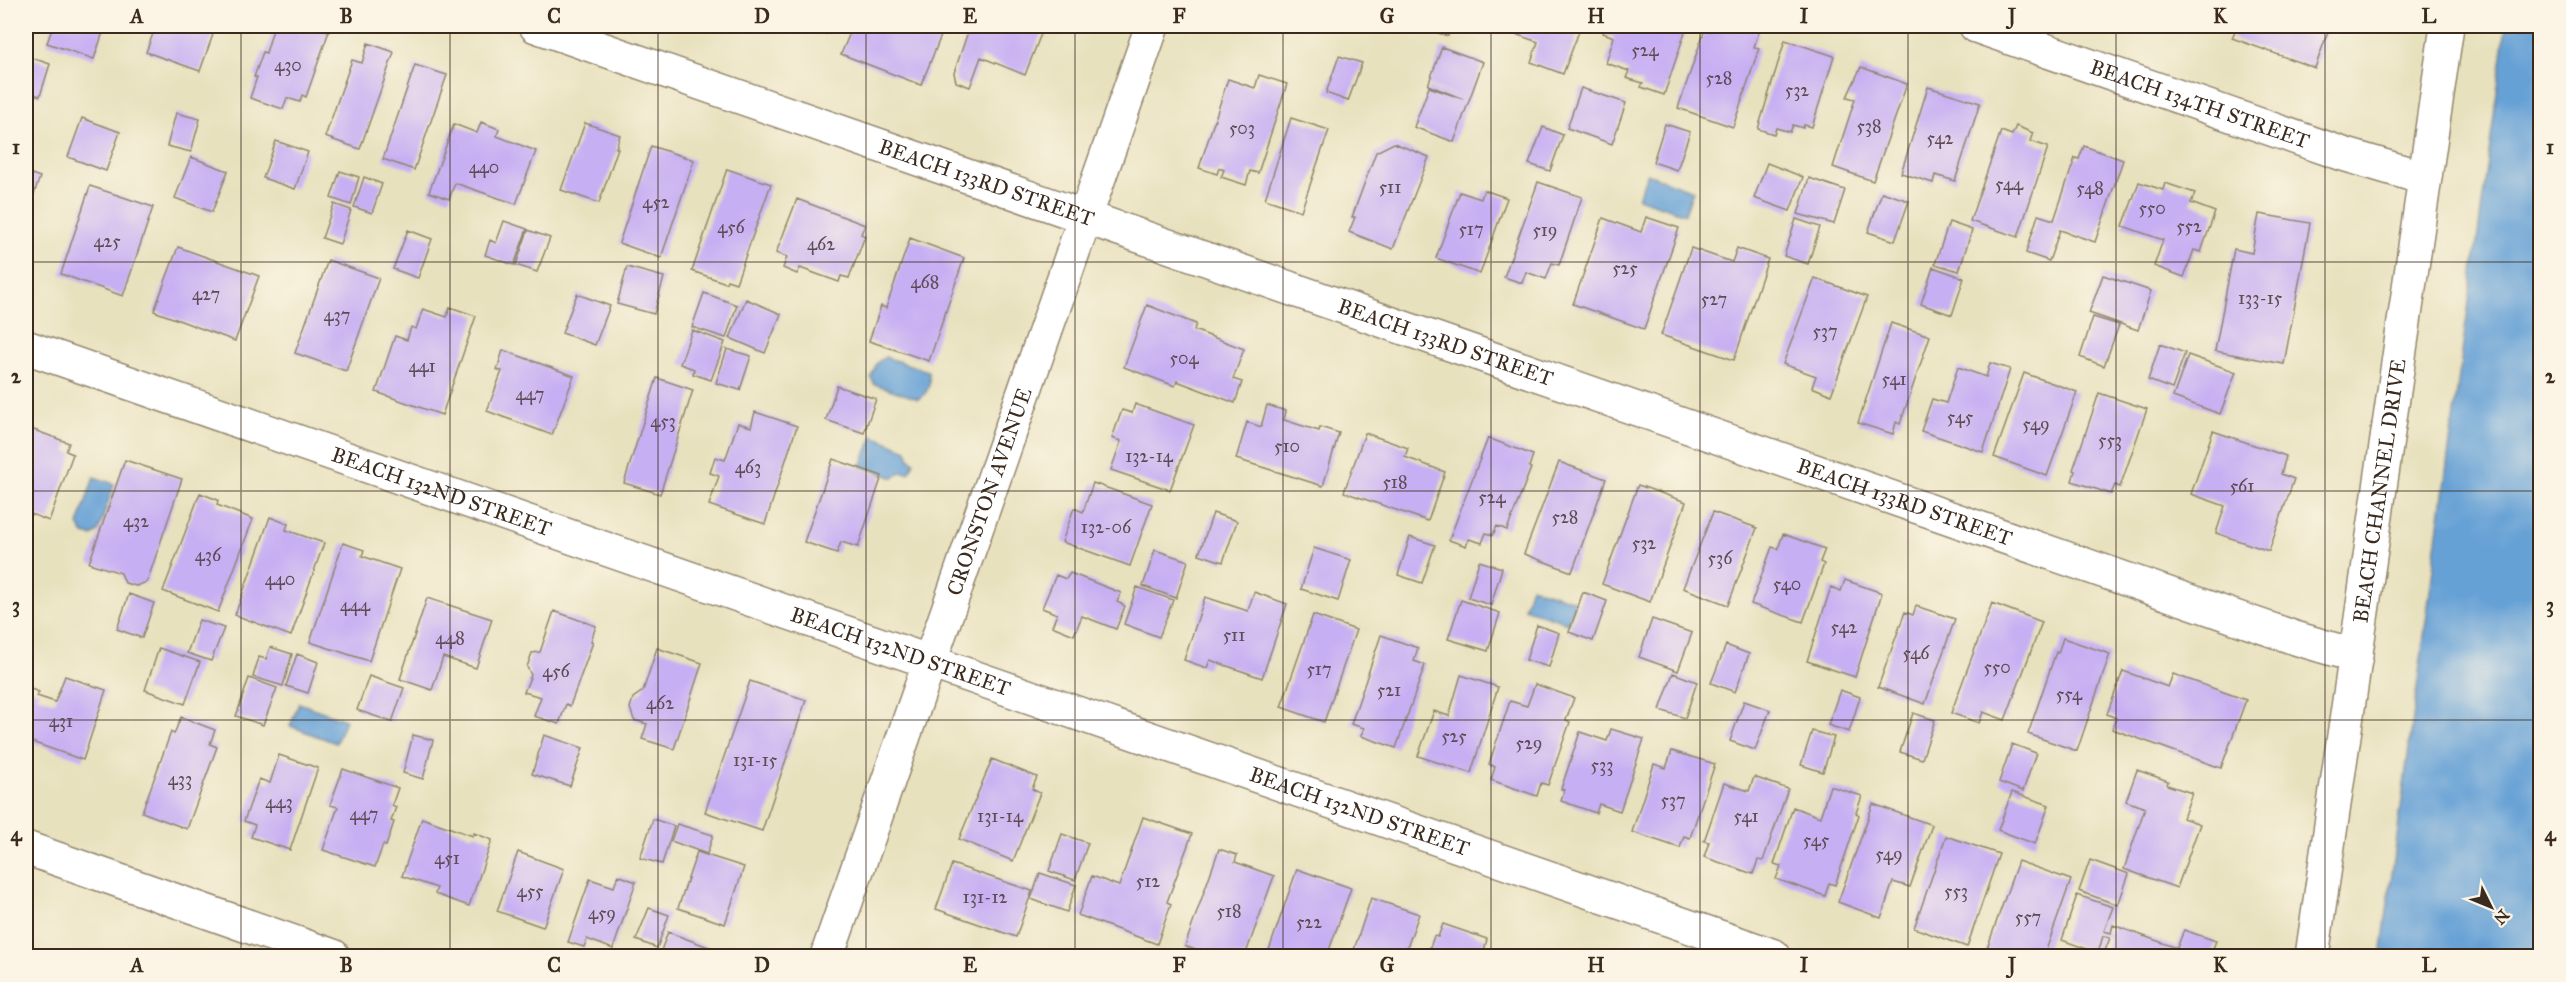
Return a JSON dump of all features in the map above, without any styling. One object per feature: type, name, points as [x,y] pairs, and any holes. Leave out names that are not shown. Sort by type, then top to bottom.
[{"type":"street","name":"BEACH 133RD STREET","points":[[536,26],[2295,638],[2356,656]]},
{"type":"street","name":"CRONSTON AVENUE","points":[[827,957],[1152,26]]},
{"type":"street","name":"BEACH 134TH STREET","points":[[1976,26],[2343,154],[2424,178]]},
{"type":"street","name":"BEACH CHANNEL DRIVE","points":[[2312,957],[2447,26]]},
{"type":"street","name":"BEACH 132ND STREET","points":[[26,347],[1774,957]]},
{"type":"street","points":[[26,848],[333,957]]},
{"type":"water","points":[[2506,26],[2540,26],[2540,956],[2381,956]]},
{"type":"water","points":[[1647,174],[1693,191],[1685,214],[1638,198]]},
{"type":"water","points":[[885,357],[928,371],[929,384],[925,394],[918,399],[874,384],[871,377],[877,363]]},
{"type":"water","points":[[873,436],[907,450],[910,459],[914,462],[909,473],[901,472],[894,478],[861,466]]},
{"type":"water","points":[[94,477],[114,484],[98,532],[92,536],[84,534],[78,525]]},
{"type":"water","points":[[1531,587],[1575,601],[1568,623],[1524,608]]},
{"type":"water","points":[[299,703],[345,720],[336,743],[290,726]]},
{"type":"building","points":[[53,26],[105,26],[94,59],[47,43]]},
{"type":"building","points":[[156,26],[216,26],[200,71],[146,52]]},
{"type":"building","points":[[274,26],[312,26],[329,31],[306,97],[302,95],[300,102],[287,98],[283,109],[250,98],[257,77],[254,77],[263,52],[266,53]]},
{"type":"building","points":[[803,26],[829,26],[826,34]]},
{"type":"building","points":[[853,26],[945,26],[921,85],[841,54]]},
{"type":"building","points":[[970,26],[1044,26],[1025,75],[981,57],[970,87],[956,82],[954,73]]},
{"type":"building","points":[[1429,26],[1452,26],[1448,36],[1438,33],[1439,29]]},
{"type":"building","points":[[1503,26],[1581,26],[1563,74],[1531,62],[1538,42],[1501,29]]},
{"type":"building","points":[[1606,26],[1687,26],[1664,95],[1641,87],[1643,83],[1626,78],[1629,71],[1606,63],[1614,37],[1603,33]]},
{"type":"building","points":[[1712,26],[1739,26],[1759,32],[1754,47],[1759,48],[1733,127],[1678,108],[1705,29],[1710,31]]},
{"type":"building","points":[[2237,26],[2330,26],[2315,68],[2232,38]]},
{"type":"building","points":[[1785,40],[1834,56],[1812,127],[1804,125],[1803,128],[1793,125],[1790,132],[1776,128],[1774,134],[1758,129]]},
{"type":"building","points":[[368,43],[394,52],[360,149],[325,137],[352,60],[362,63]]},
{"type":"building","points":[[1442,47],[1483,62],[1454,142],[1414,127],[1429,87],[1463,99],[1428,85]]},
{"type":"building","points":[[1339,56],[1362,63],[1348,101],[1326,93]]},
{"type":"building","points":[[29,57],[50,64],[40,96],[26,92],[26,69]]},
{"type":"building","points":[[415,65],[447,75],[414,170],[383,159]]},
{"type":"building","points":[[1861,67],[1907,84],[1873,181],[1833,167],[1855,99],[1847,97]]},
{"type":"building","points":[[1259,75],[1287,84],[1258,173],[1250,171],[1246,185],[1221,177],[1224,170],[1219,168],[1217,174],[1199,168],[1228,79],[1255,88]]},
{"type":"building","points":[[1928,87],[1980,103],[1955,181],[1935,175],[1933,183],[1901,173]]},
{"type":"building","points":[[1581,88],[1626,103],[1612,144],[1567,128]]},
{"type":"building","points":[[176,113],[200,119],[191,152],[167,146]]},
{"type":"building","points":[[82,118],[120,132],[106,171],[68,157]]},
{"type":"building","points":[[1291,118],[1329,130],[1301,211],[1265,199]]},
{"type":"building","points":[[481,122],[499,129],[497,136],[536,151],[516,204],[455,183],[449,199],[429,192],[454,124],[477,133]]},
{"type":"building","points":[[585,123],[620,135],[616,148],[618,148],[599,203],[561,190]]},
{"type":"building","points":[[1665,124],[1690,132],[1677,170],[1653,162]]},
{"type":"building","points":[[2016,126],[2033,133],[2030,141],[2048,147],[2018,237],[1970,221],[2001,131],[2012,135]]},
{"type":"building","points":[[1543,127],[1563,135],[1550,171],[1529,164]]},
{"type":"building","points":[[276,141],[308,152],[295,189],[263,178]]},
{"type":"building","points":[[1394,143],[1429,157],[1393,249],[1349,232],[1355,217],[1352,217],[1376,152]]},
{"type":"building","points":[[651,146],[694,160],[661,258],[619,243]]},
{"type":"building","points":[[2084,146],[2123,160],[2095,242],[2060,230],[2049,261],[2026,253],[2038,215],[2054,220],[2075,158],[2079,159]]},
{"type":"building","points":[[191,157],[228,171],[212,212],[175,198]]},
{"type":"building","points":[[1767,163],[1803,177],[1790,211],[1754,198]]},
{"type":"building","points":[[727,169],[771,184],[736,283],[727,280],[726,283],[692,271]]},
{"type":"building","points":[[340,171],[359,177],[351,205],[331,198]]},
{"type":"building","points":[[26,172],[40,177],[26,216]]},
{"type":"building","points":[[364,177],[382,184],[372,213],[354,207]]},
{"type":"building","points":[[1809,178],[1845,190],[1834,224],[1798,214]]},
{"type":"building","points":[[1538,182],[1582,197],[1559,265],[1552,263],[1546,279],[1526,272],[1522,283],[1504,277]]},
{"type":"building","points":[[2139,182],[2163,190],[2165,183],[2195,193],[2191,203],[2215,212],[2201,252],[2194,250],[2184,277],[2154,266],[2163,240],[2123,226]]},
{"type":"building","points":[[90,186],[153,207],[123,296],[61,274]]},
{"type":"building","points":[[1484,190],[1507,198],[1480,274],[1436,258],[1460,192],[1481,199]]},
{"type":"building","points":[[1882,192],[1909,201],[1895,241],[1868,232]]},
{"type":"building","points":[[797,199],[865,225],[861,234],[865,236],[849,278],[841,276],[839,282],[800,268],[797,274],[783,268],[787,257],[776,253]]},
{"type":"building","points":[[334,204],[351,210],[340,244],[322,238]]},
{"type":"building","points":[[2259,214],[2310,223],[2284,364],[2215,351],[2234,249],[2252,253]]},
{"type":"building","points":[[1646,217],[1679,228],[1644,329],[1573,304],[1603,218],[1641,232]]},
{"type":"building","points":[[1796,219],[1820,227],[1808,264],[1784,256]]},
{"type":"building","points":[[504,221],[527,229],[514,265],[485,255],[490,240],[496,243]]},
{"type":"building","points":[[1949,222],[1972,230],[1959,271],[1935,264]]},
{"type":"building","points":[[408,230],[432,239],[418,278],[393,269]]},
{"type":"building","points":[[528,230],[550,238],[537,272],[516,265]]},
{"type":"building","points":[[910,238],[964,258],[929,361],[869,341],[881,306],[886,308]]},
{"type":"building","points":[[178,247],[259,276],[235,341],[154,311]]},
{"type":"building","points":[[1691,248],[1732,262],[1737,248],[1768,259],[1734,360],[1661,335]]},
{"type":"building","points":[[328,260],[379,278],[346,371],[295,353]]},
{"type":"building","points":[[627,267],[664,277],[654,314],[617,304]]},
{"type":"building","points":[[1933,267],[1964,278],[1952,315],[1921,304]]},
{"type":"building","points":[[2103,275],[2151,291],[2138,330],[2089,313]]},
{"type":"building","points":[[1815,278],[1867,297],[1831,395],[1812,387],[1816,376],[1783,364]]},
{"type":"building","points":[[704,293],[737,305],[726,338],[692,327]]},
{"type":"building","points":[[577,294],[610,306],[595,345],[562,333]]},
{"type":"building","points":[[746,299],[781,314],[765,353],[730,338]]},
{"type":"building","points":[[1147,305],[1196,324],[1194,330],[1244,349],[1233,379],[1242,382],[1235,403],[1177,381],[1175,386],[1124,367]]},
{"type":"building","points":[[450,307],[476,316],[442,415],[376,392],[395,336],[407,340],[411,327],[416,329],[423,309],[447,317]]},
{"type":"building","points":[[2093,317],[2119,325],[2104,366],[2080,357]]},
{"type":"building","points":[[1891,323],[1930,336],[1900,424],[1896,422],[1893,434],[1858,423]]},
{"type":"building","points":[[692,330],[725,342],[711,380],[693,374],[694,369],[680,364]]},
{"type":"building","points":[[2160,344],[2185,353],[2172,389],[2148,380]]},
{"type":"building","points":[[727,349],[751,356],[740,390],[716,383]]},
{"type":"building","points":[[503,350],[574,376],[552,435],[487,411],[502,371],[497,370]]},
{"type":"building","points":[[2188,355],[2236,372],[2220,414],[2173,397]]},
{"type":"building","points":[[1990,363],[2010,369],[1983,452],[1921,431],[1932,399],[1946,403],[1958,367],[1986,377]]},
{"type":"building","points":[[2024,373],[2077,392],[2047,476],[1994,457]]},
{"type":"building","points":[[657,378],[693,390],[660,494],[624,483]]},
{"type":"building","points":[[837,386],[876,399],[864,433],[826,420]]},
{"type":"building","points":[[2099,393],[2147,409],[2120,487],[2115,485],[2111,494],[2072,481],[2075,471],[2073,470]]},
{"type":"building","points":[[1135,404],[1194,425],[1170,490],[1111,470],[1121,441],[1112,438],[1122,410],[1132,413]]},
{"type":"building","points":[[1267,405],[1286,411],[1284,420],[1319,431],[1320,427],[1339,433],[1323,486],[1236,459],[1247,422],[1261,427]]},
{"type":"building","points":[[755,412],[797,426],[765,524],[709,505],[719,476],[710,473],[715,457],[725,460],[738,423],[751,427]]},
{"type":"building","points":[[26,427],[69,443],[66,451],[73,454],[49,521],[26,512]]},
{"type":"building","points":[[2213,431],[2286,456],[2281,474],[2294,479],[2269,551],[2216,533],[2225,506],[2191,494]]},
{"type":"building","points":[[1365,433],[1408,448],[1405,457],[1445,472],[1428,521],[1344,492]]},
{"type":"building","points":[[1488,438],[1533,455],[1529,467],[1531,468],[1507,530],[1497,526],[1493,535],[1486,533],[1482,543],[1469,539],[1466,546],[1449,540]]},
{"type":"building","points":[[833,459],[882,476],[858,547],[841,542],[837,553],[804,542]]},
{"type":"building","points":[[125,460],[182,479],[147,582],[136,586],[125,583],[121,573],[89,563]]},
{"type":"building","points":[[1559,462],[1606,479],[1572,572],[1524,554]]},
{"type":"building","points":[[1093,483],[1152,504],[1130,566],[1062,542],[1074,508],[1083,512]]},
{"type":"building","points":[[1638,485],[1686,502],[1650,602],[1602,584]]},
{"type":"building","points":[[200,493],[218,500],[217,505],[253,519],[218,612],[163,591]]},
{"type":"building","points":[[1713,512],[1757,528],[1728,605],[1683,588]]},
{"type":"building","points":[[1213,513],[1237,521],[1223,562],[1199,554]]},
{"type":"building","points":[[270,517],[288,524],[286,530],[324,543],[291,636],[235,615]]},
{"type":"building","points":[[1783,534],[1825,549],[1820,562],[1824,564],[1803,622],[1751,604],[1772,547],[1778,549]]},
{"type":"building","points":[[1410,537],[1435,545],[1422,583],[1398,575]]},
{"type":"building","points":[[343,543],[364,550],[362,556],[400,569],[369,661],[310,642]]},
{"type":"building","points":[[1314,548],[1351,560],[1338,601],[1301,589]]},
{"type":"building","points":[[1155,550],[1188,561],[1176,598],[1143,586]]},
{"type":"building","points":[[1479,561],[1502,568],[1491,605],[1468,598]]},
{"type":"building","points":[[1070,573],[1121,593],[1117,602],[1125,606],[1116,629],[1082,616],[1074,635],[1052,626],[1057,614],[1042,608],[1056,575],[1066,579]]},
{"type":"building","points":[[1845,580],[1882,593],[1855,677],[1807,661],[1831,587],[1841,591]]},
{"type":"building","points":[[1137,587],[1173,600],[1159,637],[1124,624]]},
{"type":"building","points":[[1254,592],[1287,604],[1262,678],[1210,660],[1207,668],[1184,660],[1205,597],[1248,611]]},
{"type":"building","points":[[1583,592],[1607,601],[1593,641],[1569,632]]},
{"type":"building","points":[[129,594],[154,603],[142,638],[117,629]]},
{"type":"building","points":[[427,598],[492,619],[476,668],[443,657],[432,690],[400,679]]},
{"type":"building","points":[[1461,600],[1500,613],[1488,651],[1448,639]]},
{"type":"building","points":[[1992,603],[2042,622],[2005,720],[1983,712],[1979,723],[1951,713]]},
{"type":"building","points":[[1916,606],[1955,619],[1925,704],[1878,687],[1905,612],[1913,615]]},
{"type":"building","points":[[554,611],[596,626],[591,641],[593,642],[570,706],[566,704],[559,724],[534,716],[541,697],[524,692],[531,675],[527,667],[532,653],[540,652]]},
{"type":"building","points":[[1313,615],[1356,630],[1324,722],[1281,707]]},
{"type":"building","points":[[1652,619],[1692,633],[1678,671],[1639,657]]},
{"type":"building","points":[[199,620],[224,628],[211,661],[187,653]]},
{"type":"building","points":[[1537,625],[1559,633],[1549,667],[1526,660]]},
{"type":"building","points":[[1381,635],[1418,648],[1414,661],[1425,665],[1396,748],[1361,736],[1364,728],[1351,724]]},
{"type":"building","points":[[2063,638],[2110,654],[2077,751],[2028,734]]},
{"type":"building","points":[[1726,645],[1749,654],[1735,692],[1711,683]]},
{"type":"building","points":[[270,647],[292,654],[283,686],[253,677],[259,657],[266,659]]},
{"type":"building","points":[[159,648],[200,662],[185,704],[145,690]]},
{"type":"building","points":[[657,648],[702,663],[674,749],[642,739],[647,724],[634,720],[630,708],[633,698],[643,691]]},
{"type":"building","points":[[297,654],[318,662],[308,693],[286,686]]},
{"type":"building","points":[[2123,671],[2168,687],[2173,674],[2246,700],[2221,768],[2112,729],[2116,718],[2107,714]]},
{"type":"building","points":[[1673,673],[1697,682],[1685,718],[1660,710]]},
{"type":"building","points":[[1461,675],[1498,687],[1471,773],[1418,756],[1434,711],[1449,716]]},
{"type":"building","points":[[65,676],[106,690],[83,760],[26,740],[26,687],[39,692],[37,696],[55,702]]},
{"type":"building","points":[[369,676],[404,688],[392,722],[357,710]]},
{"type":"building","points":[[249,678],[277,688],[263,725],[236,716]]},
{"type":"building","points":[[750,681],[806,700],[762,831],[705,812]]},
{"type":"building","points":[[1535,684],[1574,698],[1566,720],[1570,722],[1548,785],[1541,783],[1537,796],[1491,780],[1495,767],[1489,764],[1510,701],[1527,706]]},
{"type":"building","points":[[1840,690],[1860,697],[1849,732],[1828,725]]},
{"type":"building","points":[[1744,701],[1770,710],[1755,750],[1730,741]]},
{"type":"building","points":[[1913,713],[1935,720],[1922,759],[1900,752]]},
{"type":"building","points":[[181,717],[215,730],[210,744],[217,747],[187,829],[142,812],[171,732],[174,734]]},
{"type":"building","points":[[1611,729],[1644,739],[1620,811],[1599,804],[1596,813],[1561,801],[1564,790],[1561,789],[1580,732],[1607,741]]},
{"type":"building","points":[[1812,731],[1834,737],[1823,772],[1801,765]]},
{"type":"building","points":[[413,735],[433,740],[423,779],[403,773]]},
{"type":"building","points":[[544,735],[583,748],[570,786],[532,774]]},
{"type":"building","points":[[2012,744],[2036,753],[2023,791],[1999,782]]},
{"type":"building","points":[[1672,751],[1715,764],[1690,838],[1684,836],[1680,848],[1632,832],[1654,764],[1666,768]]},
{"type":"building","points":[[279,755],[318,768],[290,850],[251,837],[255,825],[244,821],[259,779],[270,783]]},
{"type":"building","points":[[992,759],[1037,777],[1032,789],[1040,793],[1013,861],[959,839]]},
{"type":"building","points":[[343,769],[398,788],[392,805],[396,807],[391,821],[394,822],[386,846],[383,845],[375,867],[323,850],[338,807],[330,805]]},
{"type":"building","points":[[2137,770],[2168,781],[2167,785],[2192,793],[2183,818],[2200,824],[2177,888],[2124,869],[2145,808],[2126,801]]},
{"type":"building","points":[[1754,777],[1788,789],[1763,861],[1758,860],[1753,874],[1704,857],[1709,842],[1704,841],[1724,783],[1749,791]]},
{"type":"building","points":[[1830,786],[1862,796],[1856,813],[1859,815],[1835,885],[1829,883],[1825,896],[1776,879],[1781,866],[1774,864],[1793,807],[1820,817]]},
{"type":"building","points":[[2012,792],[2049,805],[2035,844],[1998,830]]},
{"type":"building","points":[[1873,804],[1932,825],[1910,887],[1893,882],[1881,918],[1838,902]]},
{"type":"building","points":[[1143,817],[1192,834],[1167,902],[1171,904],[1157,944],[1078,915],[1092,876],[1119,886]]},
{"type":"building","points":[[422,818],[473,836],[474,833],[492,840],[469,906],[435,894],[437,888],[402,876]]},
{"type":"building","points":[[653,819],[674,826],[662,864],[640,858]]},
{"type":"building","points":[[677,824],[713,835],[707,854],[671,841]]},
{"type":"building","points":[[1062,834],[1088,843],[1075,880],[1049,871]]},
{"type":"building","points":[[1946,836],[1999,854],[1967,947],[1914,928]]},
{"type":"building","points":[[1219,849],[1237,855],[1235,862],[1274,876],[1245,956],[1210,956],[1185,946]]},
{"type":"building","points":[[518,852],[564,869],[543,927],[497,911]]},
{"type":"building","points":[[697,852],[744,867],[725,924],[678,908]]},
{"type":"building","points":[[2090,860],[2129,874],[2118,905],[2079,891]]},
{"type":"building","points":[[2018,861],[2071,880],[2044,956],[1985,954]]},
{"type":"building","points":[[952,864],[1032,891],[1016,937],[936,909]]},
{"type":"building","points":[[1297,869],[1351,888],[1327,956],[1267,956]]},
{"type":"building","points":[[1040,873],[1076,885],[1067,912],[1031,899]]},
{"type":"building","points":[[618,875],[636,882],[613,949],[587,939],[584,947],[568,942],[590,879],[614,887]]},
{"type":"building","points":[[2077,895],[2113,907],[2104,931],[2111,933],[2113,925],[2177,948],[2184,930],[2216,941],[2210,956],[2103,956],[2110,938],[2103,936],[2098,953],[2062,940]]},
{"type":"building","points":[[1371,898],[1419,914],[1404,956],[1352,956]]},
{"type":"building","points":[[649,908],[669,915],[657,948],[636,940]]},
{"type":"building","points":[[1443,924],[1487,939],[1483,956],[1427,956],[1434,936],[1438,937]]},
{"type":"building","points":[[668,932],[722,952],[720,956],[659,956]]},
{"type":"building","points":[[1147,950],[1167,956],[1145,956]]}]
